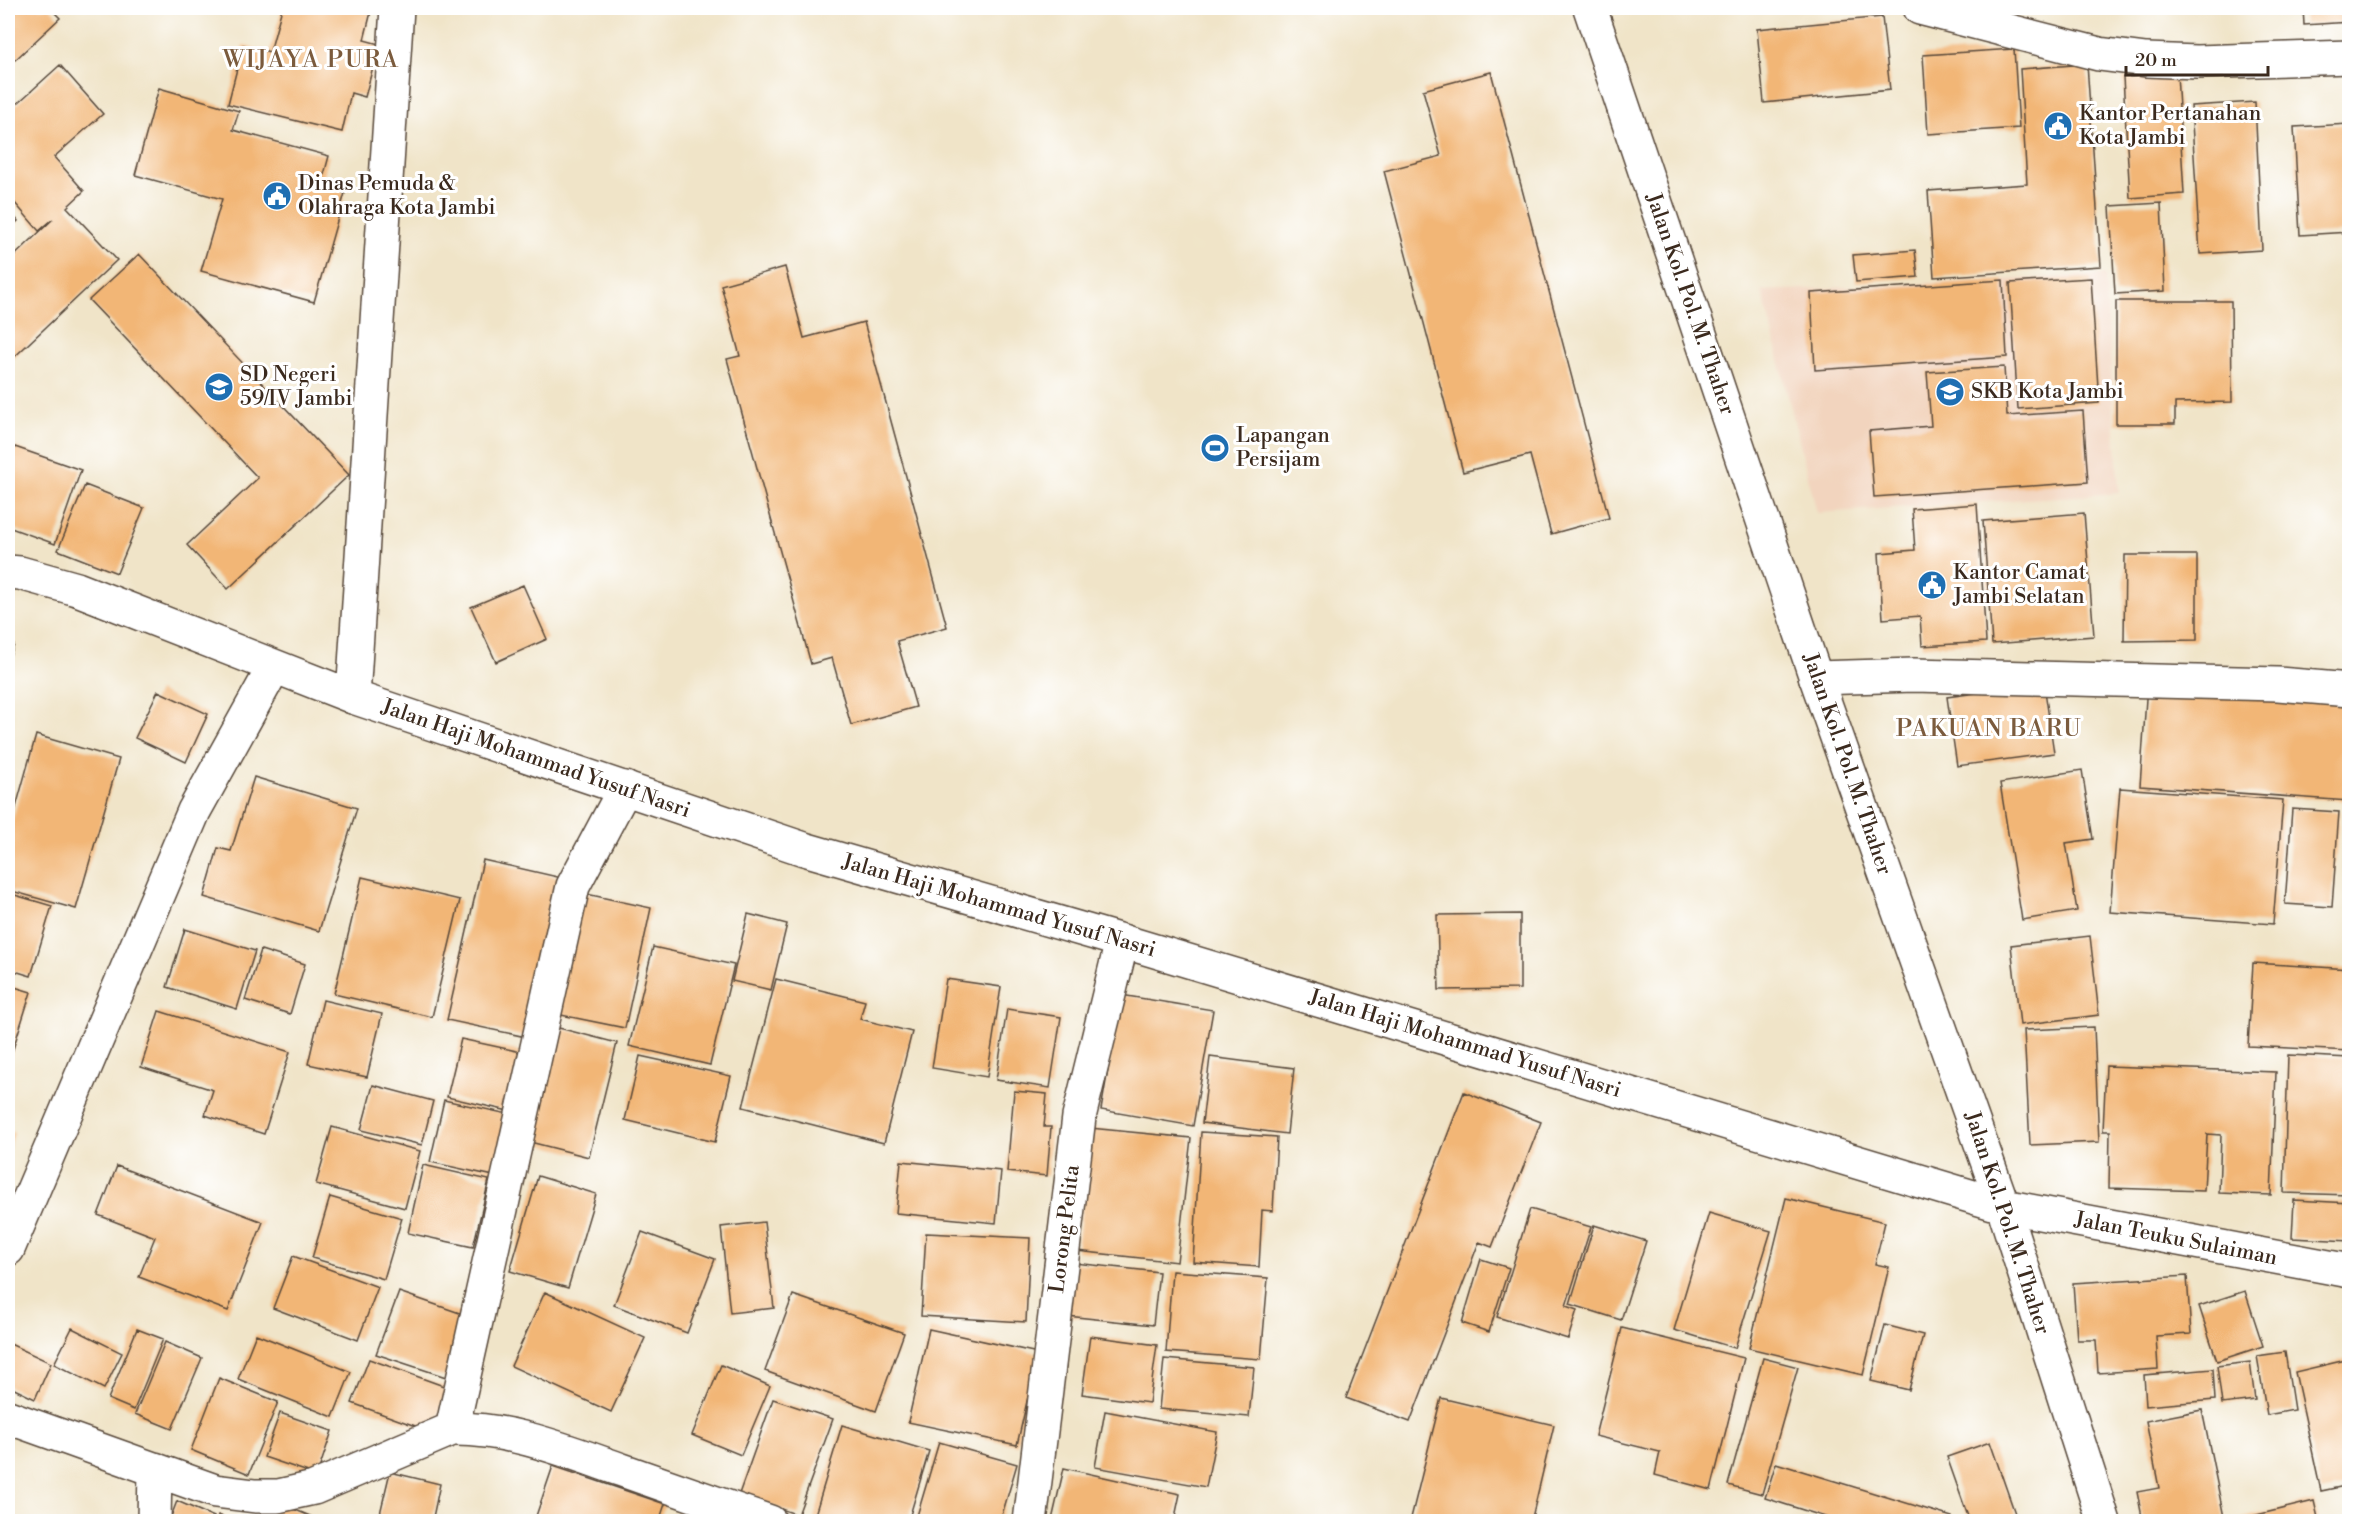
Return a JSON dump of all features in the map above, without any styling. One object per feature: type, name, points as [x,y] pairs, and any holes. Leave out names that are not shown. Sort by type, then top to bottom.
[{"type":"street","points":[[353,697],[397,8]]},
{"type":"street","name":"Jalan Kol. Pol. M. Thaher","points":[[1590,8],[1816,678],[2003,1206],[2104,1521]]},
{"type":"street","points":[[1920,8],[2099,54],[2146,60],[2197,62],[2349,57]]},
{"type":"street","name":"Jalan Haji Mohammad Yusuf Nasri","points":[[8,572],[20,573],[77,589],[353,697],[804,849],[1122,941],[2003,1206]]},
{"type":"street","points":[[8,1249],[194,812],[274,667]]},
{"type":"street","points":[[1816,678],[1925,675],[2278,684],[2349,690]]},
{"type":"street","points":[[452,1430],[573,886],[625,788]]},
{"type":"street","name":"Lorong Pelita","points":[[1030,1521],[1079,1117],[1122,941]]},
{"type":"street","name":"Jalan Teuku Sulaiman","points":[[2003,1206],[2349,1271]]},
{"type":"street","points":[[8,1417],[215,1491],[278,1496],[314,1488],[452,1430],[475,1429],[501,1432],[556,1447],[770,1521]]},
{"type":"street","points":[[154,1469],[154,1521]]},
{"type":"shaded area","name":"SKB Kota Jambi","points":[[2105,275],[2119,493],[1817,513],[1762,291]]},
{"type":"building","points":[[8,8],[50,8],[60,18],[15,60],[8,52]]},
{"type":"building","points":[[282,8],[372,8],[364,40],[379,44],[365,97],[351,93],[342,132],[228,104],[243,45],[270,52]]},
{"type":"building","points":[[2303,8],[2350,8],[2350,22],[2304,25]]},
{"type":"building","points":[[1882,17],[1890,90],[1764,103],[1757,29]]},
{"type":"building","points":[[2014,49],[2019,128],[1928,134],[1923,55]]},
{"type":"building","name":"Kantor Pertanahan Kota Jambi","points":[[2087,64],[2101,266],[1934,277],[1928,191],[2027,184],[2020,69]]},
{"type":"building","points":[[60,65],[103,114],[54,157],[84,191],[67,207],[117,260],[8,363],[8,262],[53,219],[39,231],[8,195],[8,112]]},
{"type":"building","points":[[1491,72],[1609,518],[1551,534],[1530,455],[1463,472],[1384,171],[1441,156],[1423,90]]},
{"type":"building","points":[[2177,74],[2184,194],[2130,198],[2123,77]]},
{"type":"building","name":"Dinas Pemuda & Olahraga Kota Jambi","points":[[159,88],[239,111],[233,130],[329,156],[321,186],[345,193],[314,302],[201,271],[222,199],[135,175]]},
{"type":"building","points":[[2255,102],[2262,250],[2200,254],[2191,106]]},
{"type":"building","points":[[2350,124],[2350,232],[2300,235],[2294,127]]},
{"type":"building","points":[[2161,203],[2165,291],[2115,294],[2110,206]]},
{"type":"building","points":[[8,209],[18,221],[8,230]]},
{"type":"building","points":[[1915,250],[1918,277],[1856,282],[1853,255]]},
{"type":"building","name":"SD Negeri 59/IV Jambi","points":[[139,254],[349,475],[228,589],[187,545],[258,478],[89,300]]},
{"type":"building","points":[[785,267],[804,338],[864,322],[947,627],[897,641],[916,707],[851,725],[832,658],[811,664],[727,359],[740,356],[721,285]]},
{"type":"building","points":[[2091,278],[2099,403],[2018,409],[2010,283]]},
{"type":"building","points":[[2003,280],[2007,357],[1815,370],[1811,293]]},
{"type":"building","points":[[2116,301],[2231,301],[2232,402],[2175,403],[2175,424],[2116,424]]},
{"type":"building","points":[[2004,367],[2007,416],[2083,411],[2088,482],[1874,497],[1869,431],[1931,426],[1927,372]]},
{"type":"building","points":[[15,447],[81,470],[55,544],[8,527],[8,468]]},
{"type":"building","points":[[85,485],[144,508],[117,573],[58,550]]},
{"type":"building","name":"Kantor Camat Jambi Selatan","points":[[1977,504],[1986,642],[1922,646],[1920,616],[1883,619],[1879,553],[1915,550],[1912,509]]},
{"type":"building","points":[[2084,513],[2094,636],[1992,644],[1983,521]]},
{"type":"building","points":[[2125,555],[2197,555],[2197,640],[2124,641]]},
{"type":"building","points":[[523,585],[547,639],[496,662],[471,607]]},
{"type":"building","points":[[8,642],[14,645],[8,661]]},
{"type":"building","points":[[2044,684],[2054,753],[1957,766],[1947,697]]},
{"type":"building","points":[[2147,684],[2350,698],[2349,801],[2140,786]]},
{"type":"building","points":[[158,691],[208,714],[186,762],[135,738]]},
{"type":"building","points":[[36,735],[119,759],[76,909],[8,890],[8,836]]},
{"type":"building","points":[[2082,770],[2093,839],[2066,843],[2077,911],[2022,920],[2000,783]]},
{"type":"building","points":[[254,777],[357,808],[319,931],[204,897],[218,848],[231,851]]},
{"type":"building","points":[[2120,788],[2283,800],[2273,924],[2110,912]]},
{"type":"building","points":[[2292,809],[2339,812],[2332,907],[2285,904]]},
{"type":"building","points":[[483,860],[562,878],[526,1037],[447,1020]]},
{"type":"building","points":[[362,877],[460,900],[432,1017],[334,994]]},
{"type":"building","points":[[8,893],[52,906],[31,976],[8,969]]},
{"type":"building","points":[[582,893],[651,908],[625,1028],[556,1014]]},
{"type":"building","points":[[748,914],[787,924],[771,990],[732,981]]},
{"type":"building","points":[[1520,914],[1520,989],[1439,990],[1437,915]]},
{"type":"building","points":[[185,929],[255,951],[237,1009],[167,987]]},
{"type":"building","points":[[2090,936],[2099,1015],[2020,1025],[2011,945]]},
{"type":"building","points":[[653,947],[734,965],[710,1065],[629,1046]]},
{"type":"building","points":[[261,950],[305,964],[290,1014],[245,1000]]},
{"type":"building","points":[[2253,963],[2350,969],[2350,1051],[2248,1046]]},
{"type":"building","points":[[776,979],[865,1001],[860,1019],[912,1032],[884,1143],[743,1107]]},
{"type":"building","points":[[946,979],[1001,987],[987,1077],[932,1068]]},
{"type":"building","points":[[8,985],[31,992],[8,1065]]},
{"type":"building","points":[[1121,995],[1213,1010],[1193,1126],[1101,1110]]},
{"type":"building","points":[[323,1000],[382,1014],[367,1077],[308,1064]]},
{"type":"building","points":[[1007,1009],[1061,1017],[1050,1088],[996,1080]]},
{"type":"building","points":[[159,1011],[290,1052],[264,1134],[205,1115],[213,1090],[141,1067]]},
{"type":"building","points":[[555,1027],[617,1043],[589,1157],[526,1141]]},
{"type":"building","points":[[2094,1027],[2099,1142],[2030,1145],[2024,1030]]},
{"type":"building","points":[[461,1039],[526,1053],[513,1112],[447,1097]]},
{"type":"building","points":[[2288,1055],[2350,1058],[2350,1195],[2284,1193]]},
{"type":"building","points":[[640,1056],[731,1076],[715,1142],[625,1120]]},
{"type":"building","points":[[1210,1057],[1294,1068],[1287,1134],[1202,1123]]},
{"type":"building","points":[[2106,1066],[2276,1072],[2271,1195],[2219,1193],[2221,1135],[2207,1134],[2204,1191],[2109,1188],[2110,1131],[2103,1131]]},
{"type":"building","points":[[373,1085],[433,1101],[422,1145],[361,1130]]},
{"type":"building","points":[[1014,1091],[1047,1094],[1044,1127],[1051,1127],[1047,1176],[1007,1172]]},
{"type":"building","points":[[1464,1092],[1541,1122],[1492,1247],[1479,1242],[1410,1422],[1346,1398]]},
{"type":"building","points":[[444,1100],[508,1114],[494,1176],[430,1162]]},
{"type":"building","points":[[332,1127],[420,1151],[405,1208],[316,1184]]},
{"type":"building","points":[[1090,1128],[1191,1138],[1177,1262],[1077,1251]]},
{"type":"building","points":[[8,1131],[14,1133],[8,1152]]},
{"type":"building","points":[[1201,1132],[1277,1137],[1273,1211],[1262,1210],[1259,1267],[1193,1262]]},
{"type":"building","points":[[901,1161],[1001,1171],[996,1223],[896,1213]]},
{"type":"building","points":[[423,1165],[489,1180],[473,1247],[408,1233]]},
{"type":"building","points":[[117,1166],[263,1222],[228,1311],[139,1277],[155,1237],[98,1215]]},
{"type":"building","points":[[538,1176],[596,1194],[568,1288],[510,1271]]},
{"type":"building","points":[[330,1197],[402,1218],[384,1279],[312,1258]]},
{"type":"building","points":[[1786,1198],[1885,1222],[1875,1264],[1889,1267],[1863,1375],[1749,1348]]},
{"type":"building","points":[[2294,1200],[2350,1203],[2350,1241],[2292,1238]]},
{"type":"building","points":[[1530,1209],[1591,1227],[1566,1306],[1577,1310],[1568,1339],[1497,1317]]},
{"type":"building","points":[[1709,1213],[1771,1231],[1735,1348],[1674,1330]]},
{"type":"building","points":[[764,1222],[774,1308],[730,1313],[721,1227]]},
{"type":"building","points":[[1594,1225],[1646,1241],[1621,1320],[1570,1304]]},
{"type":"building","points":[[642,1232],[715,1259],[687,1333],[614,1305]]},
{"type":"building","points":[[926,1233],[1030,1238],[1026,1322],[921,1316]]},
{"type":"building","points":[[293,1256],[378,1287],[358,1340],[273,1308]]},
{"type":"building","points":[[1481,1259],[1509,1268],[1489,1332],[1462,1323]]},
{"type":"building","points":[[1074,1263],[1159,1272],[1153,1325],[1067,1316]]},
{"type":"building","points":[[1172,1271],[1268,1278],[1261,1359],[1166,1352]]},
{"type":"building","points":[[2187,1276],[2191,1334],[2156,1336],[2158,1369],[2098,1373],[2096,1340],[2077,1340],[2073,1283]]},
{"type":"building","points":[[2245,1291],[2263,1346],[2217,1361],[2199,1306]]},
{"type":"building","points":[[399,1292],[474,1318],[452,1379],[376,1354]]},
{"type":"building","points":[[545,1292],[645,1338],[611,1412],[511,1366]]},
{"type":"building","points":[[793,1295],[904,1333],[876,1411],[765,1371]]},
{"type":"building","points":[[1885,1325],[1923,1335],[1909,1390],[1871,1381]]},
{"type":"building","points":[[72,1328],[122,1353],[104,1389],[54,1364]]},
{"type":"building","points":[[1622,1328],[1744,1358],[1711,1490],[1655,1475],[1660,1452],[1595,1436]]},
{"type":"building","points":[[137,1329],[163,1339],[134,1410],[108,1399]]},
{"type":"building","points":[[929,1329],[1038,1353],[1017,1445],[908,1422]]},
{"type":"building","points":[[256,1334],[351,1372],[333,1417],[238,1379]]},
{"type":"building","points":[[1090,1336],[1157,1345],[1149,1403],[1082,1394]]},
{"type":"building","points":[[165,1342],[202,1358],[172,1429],[135,1414]]},
{"type":"building","points":[[8,1343],[51,1363],[35,1399],[8,1386]]},
{"type":"building","points":[[2285,1352],[2294,1410],[2267,1415],[2257,1356]]},
{"type":"building","points":[[1763,1358],[1798,1367],[1762,1494],[1728,1485]]},
{"type":"building","points":[[369,1359],[449,1388],[432,1432],[352,1403]]},
{"type":"building","points":[[1164,1359],[1254,1367],[1249,1417],[1159,1409]]},
{"type":"building","points":[[2350,1359],[2350,1485],[2321,1491],[2295,1372]]},
{"type":"building","points":[[2250,1362],[2255,1400],[2222,1404],[2217,1366]]},
{"type":"building","points":[[721,1365],[770,1386],[741,1455],[692,1435]]},
{"type":"building","points":[[2213,1369],[2215,1400],[2146,1406],[2144,1375]]},
{"type":"building","points":[[219,1378],[278,1402],[249,1474],[191,1450]]},
{"type":"building","points":[[1441,1398],[1554,1425],[1531,1522],[1410,1522]]},
{"type":"building","points":[[773,1399],[833,1419],[798,1515],[739,1494]]},
{"type":"building","points":[[2202,1410],[2225,1522],[2143,1522],[2137,1492],[2159,1488],[2146,1421]]},
{"type":"building","points":[[1105,1411],[1217,1432],[1206,1487],[1095,1467]]},
{"type":"building","points":[[280,1413],[332,1431],[317,1475],[264,1457]]},
{"type":"building","points":[[842,1425],[929,1451],[908,1522],[825,1522],[814,1518]]},
{"type":"building","points":[[939,1442],[1017,1464],[1000,1522],[935,1522],[917,1516]]},
{"type":"building","points":[[1990,1442],[2018,1522],[1970,1522],[1947,1457]]},
{"type":"building","points":[[1776,1463],[1952,1517],[1951,1522],[1841,1522],[1765,1498]]},
{"type":"building","points":[[553,1466],[665,1504],[659,1522],[534,1522]]},
{"type":"building","points":[[1064,1468],[1180,1494],[1174,1522],[1061,1522],[1052,1520]]},
{"type":"building","points":[[390,1472],[440,1484],[432,1522],[378,1522]]},
{"type":"building","points":[[272,1500],[317,1519],[316,1522],[262,1520]]},
{"type":"building","points":[[177,1501],[214,1517],[212,1522],[169,1522]]},
{"type":"building","points":[[2314,1501],[2319,1522],[2232,1522],[2232,1521]]},
{"type":"building","points":[[218,1515],[234,1521],[234,1522],[216,1522]]},
{"type":"place","name":"Kantor Pertanahan Kota Jambi","points":[[2058,126]]},
{"type":"place","name":"Dinas Pemuda & Olahraga Kota Jambi","points":[[277,196]]},
{"type":"place","name":"SD Negeri 59/IV Jambi","points":[[219,387]]},
{"type":"place","name":"SKB Kota Jambi","points":[[1950,392]]},
{"type":"place","name":"Lapangan Persijam","points":[[1215,448]]},
{"type":"place","name":"Kantor Camat Jambi Selatan","points":[[1932,585]]},
{"type":"district","name":"WIJAYA PURA","points":[[311,60]]},
{"type":"district","name":"PAKUAN BARU","points":[[1989,729]]}]
